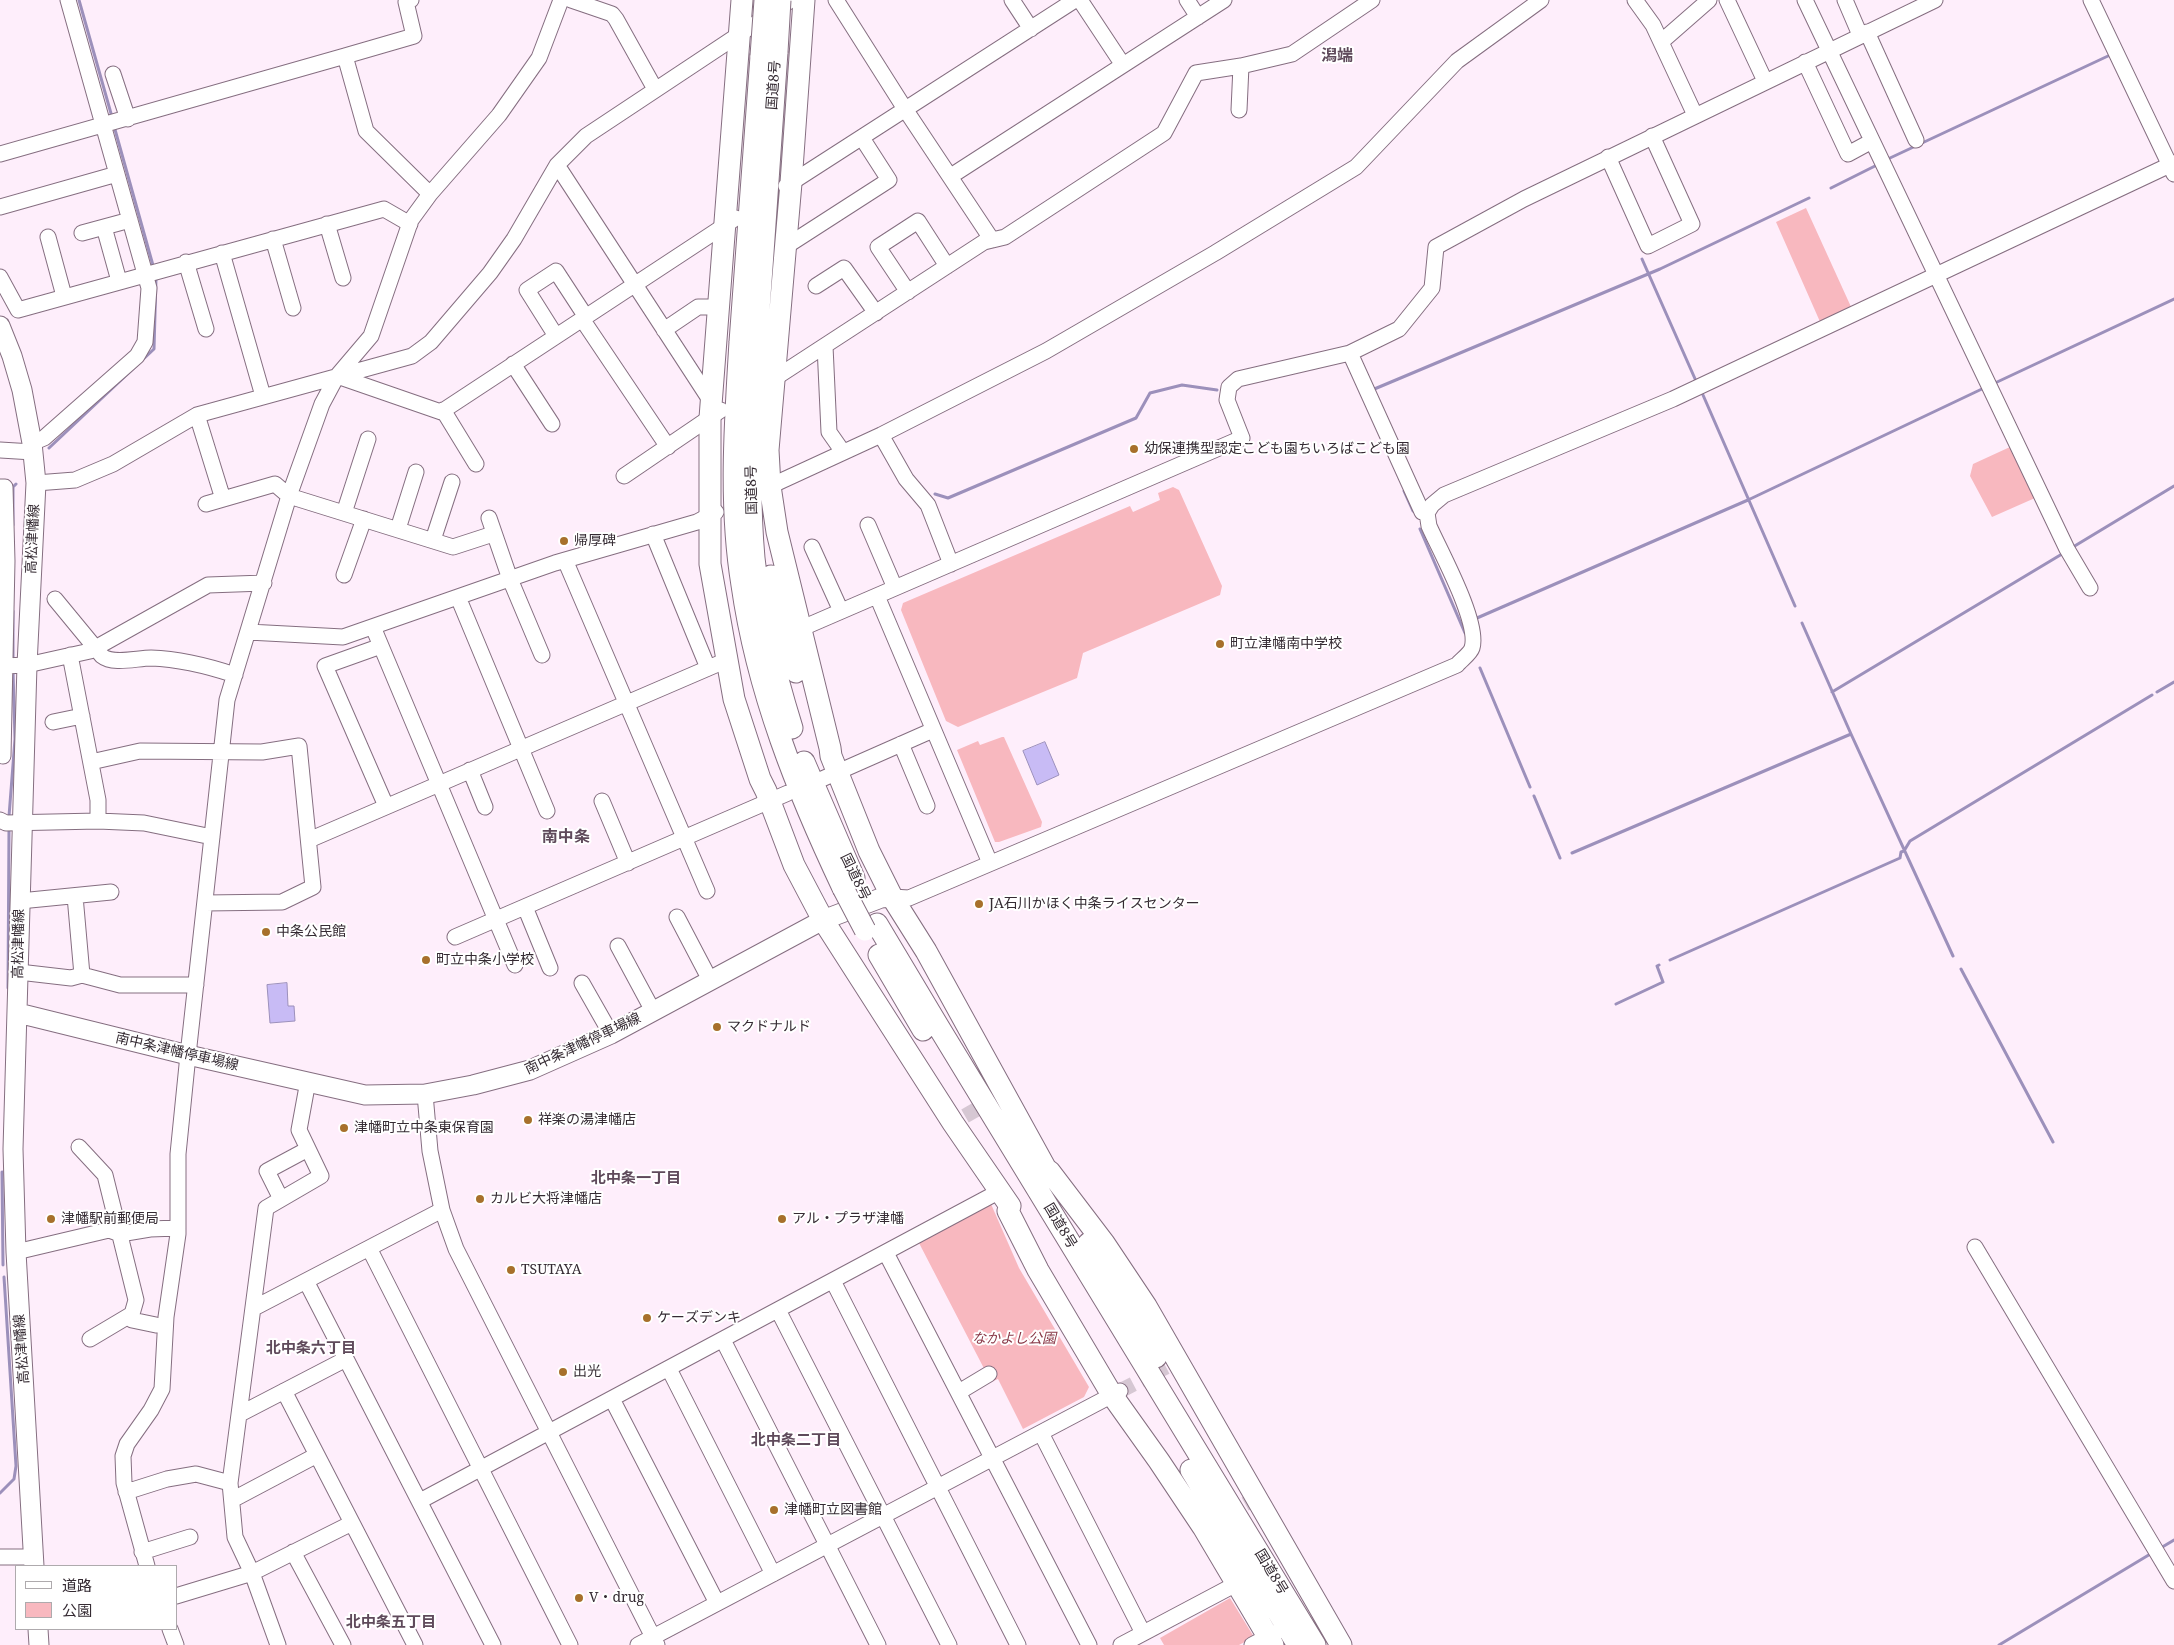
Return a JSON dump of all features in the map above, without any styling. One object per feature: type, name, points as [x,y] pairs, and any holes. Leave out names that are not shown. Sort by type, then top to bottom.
[{"type":"highway","points":[[742,0],[730,222],[720,307],[715,411],[715,512],[710,564],[718,664],[734,700],[760,779],[775,795]]},
{"type":"highway","name":"国道8号","points":[[765,0],[769,54],[764,388],[751,510],[754,560],[765,627],[777,679],[793,731],[850,885]]},
{"type":"highway","name":"国道8号","points":[[780,0],[769,54],[744,290],[734,477],[736,538],[742,585],[762,683],[814,827],[850,885],[935,1050],[1212,1526],[1298,1645]]},
{"type":"highway","points":[[804,0],[786,186],[786,247],[760,416],[758,472],[760,516],[777,606],[804,699],[825,749],[830,769],[892,897],[926,951],[999,1096],[1046,1169],[1155,1355],[1208,1454],[1285,1581],[1310,1616],[1341,1645]]},
{"type":"highway","points":[[744,290],[737,303],[727,429],[727,592],[760,748],[794,865],[823,920],[959,1120],[1005,1198],[1046,1260],[1088,1334],[1196,1493],[1238,1583],[1268,1639]]},
{"type":"highway","points":[[764,388],[768,487],[800,629],[830,748],[830,769]]},
{"type":"highway","name":"国道8号","points":[[871,927],[938,1026],[1310,1616],[1315,1645]]},
{"type":"highway","points":[[1046,1169],[1125,1272],[1172,1364],[1251,1500],[1310,1616]]},
{"type":"highway","points":[[1005,1198],[1008,1211],[1038,1270],[1116,1393],[1212,1526]]},
{"type":"main road","name":"高松津幡線","points":[[0,326],[12,356],[22,390],[36,483],[14,666],[7,823],[20,901],[13,1149],[16,1252],[32,1510],[33,1562]]},
{"type":"main road","name":"南中条津幡停車場線","points":[[18,1012],[188,1055],[365,1095],[425,1094],[473,1085],[530,1070],[610,1034],[823,920],[881,898],[892,897]]},
{"type":"main road","points":[[38,1630],[39,1645]]},
{"type":"street","points":[[68,0],[115,123]]},
{"type":"street","points":[[0,154],[115,123],[414,36],[406,2],[411,0]]},
{"type":"street","points":[[190,1537],[144,1559],[122,1474],[123,1456],[127,1444],[152,1410],[162,1389],[166,1317],[178,1228],[178,1154],[227,700],[289,496],[322,404],[337,376],[371,336],[410,224],[430,194],[499,115],[539,58],[560,0]]},
{"type":"street","points":[[571,0],[612,14],[616,18],[655,89]]},
{"type":"street","points":[[36,483],[75,480],[113,464],[197,415],[412,356],[431,342],[502,257],[557,165],[586,136],[791,0]]},
{"type":"street","points":[[836,0],[905,109],[992,240]]},
{"type":"street","points":[[1012,0],[1031,29]]},
{"type":"street","points":[[786,186],[1031,29],[1053,6],[1075,0]]},
{"type":"street","points":[[1080,0],[1122,65]]},
{"type":"street","points":[[1187,0],[1198,17]]},
{"type":"street","points":[[951,176],[1224,0]]},
{"type":"street","points":[[764,388],[984,242],[1006,238],[1164,133],[1196,73],[1241,66],[1292,54],[1372,0]]},
{"type":"street","points":[[768,487],[881,435],[1046,351],[1215,253],[1356,167],[1457,61],[1541,0]]},
{"type":"street","points":[[1635,0],[1653,26],[1695,115]]},
{"type":"street","points":[[1661,42],[1709,0]]},
{"type":"street","points":[[1727,0],[1766,81]]},
{"type":"street","points":[[1805,0],[2067,549],[2090,588]]},
{"type":"street","points":[[1845,0],[1864,34],[1916,140]]},
{"type":"street","points":[[800,629],[1242,438],[1227,400],[1229,387],[1238,379],[1350,353],[1400,329],[1432,288],[1436,247],[1524,199],[1608,157],[1935,0]]},
{"type":"street","points":[[892,897],[909,898],[1457,664],[1472,649],[1474,637],[1469,615],[1429,526],[1427,513],[1432,505],[1444,495],[1673,399],[1936,275],[2173,168],[2091,0]]},
{"type":"street","points":[[345,56],[366,131],[430,194]]},
{"type":"street","points":[[1805,62],[1848,154],[1872,141]]},
{"type":"street","points":[[1239,110],[1241,66]]},
{"type":"street","points":[[0,450],[32,448],[137,356],[144,342],[152,272],[130,220],[117,174],[113,74]]},
{"type":"street","points":[[1608,157],[1648,246],[1692,224],[1652,136]]},
{"type":"street","points":[[786,247],[889,180],[862,138]]},
{"type":"street","points":[[557,165],[715,411],[668,447],[624,476]]},
{"type":"street","points":[[0,207],[117,174]]},
{"type":"street","points":[[0,277],[18,310],[384,208],[410,224]]},
{"type":"street","points":[[82,233],[130,220]]},
{"type":"street","points":[[908,292],[878,247],[918,221],[947,266]]},
{"type":"street","points":[[337,376],[441,412],[730,222]]},
{"type":"street","points":[[327,224],[342,278]]},
{"type":"street","points":[[104,227],[119,281]]},
{"type":"street","points":[[48,237],[64,296]]},
{"type":"street","points":[[273,239],[293,308]]},
{"type":"street","points":[[222,253],[263,396]]},
{"type":"street","points":[[186,262],[206,329]]},
{"type":"street","points":[[816,286],[844,268],[876,313]]},
{"type":"street","points":[[556,336],[527,290],[556,271],[584,318],[668,447]]},
{"type":"street","points":[[664,330],[698,307],[720,307]]},
{"type":"street","points":[[825,346],[829,432],[843,452]]},
{"type":"street","points":[[1350,353],[1422,512],[1427,513]]},
{"type":"street","points":[[513,364],[552,424]]},
{"type":"street","points":[[443,410],[476,464]]},
{"type":"street","points":[[197,415],[223,499]]},
{"type":"street","points":[[881,435],[906,479],[928,504],[951,564]]},
{"type":"street","points":[[344,513],[368,439]]},
{"type":"street","points":[[398,530],[416,472]]},
{"type":"street","points":[[433,540],[452,482]]},
{"type":"street","points":[[206,504],[275,484],[289,496],[453,547],[493,534]]},
{"type":"street","points":[[0,487],[5,488],[3,561],[14,666],[3,756]]},
{"type":"street","points":[[248,632],[342,637],[565,560],[697,522],[715,512]]},
{"type":"street","points":[[489,518],[510,579],[542,655]]},
{"type":"street","points":[[344,576],[364,519]]},
{"type":"street","points":[[868,525],[895,588]]},
{"type":"street","points":[[309,840],[718,664],[653,534]]},
{"type":"street","points":[[812,547],[841,612]]},
{"type":"street","points":[[565,560],[683,839],[707,891]]},
{"type":"street","points":[[14,666],[90,652],[208,585],[264,583]]},
{"type":"street","points":[[877,596],[990,863]]},
{"type":"street","points":[[458,598],[547,811]]},
{"type":"street","points":[[55,600],[108,660],[151,658],[178,660],[210,666],[235,675]]},
{"type":"street","points":[[373,627],[515,965]]},
{"type":"street","points":[[381,646],[325,666],[386,806]]},
{"type":"street","points":[[70,655],[98,800],[98,821]]},
{"type":"street","points":[[53,722],[82,716]]},
{"type":"street","points":[[830,769],[901,744],[933,730]]},
{"type":"street","points":[[901,744],[927,806]]},
{"type":"street","points":[[91,762],[140,751],[262,752],[299,746],[313,887],[282,902],[205,902]]},
{"type":"street","points":[[470,770],[486,807]]},
{"type":"street","points":[[455,938],[683,839],[775,795]]},
{"type":"street","points":[[602,801],[628,863]]},
{"type":"street","points":[[7,823],[98,821],[144,823],[212,837]]},
{"type":"street","points":[[20,901],[111,892]]},
{"type":"street","points":[[75,896],[82,975]]},
{"type":"street","points":[[525,907],[550,968]]},
{"type":"street","points":[[677,917],[710,980]]},
{"type":"street","points":[[618,946],[652,1011]]},
{"type":"street","points":[[19,972],[71,978],[82,975],[120,985],[196,985]]},
{"type":"street","points":[[582,983],[610,1034]]},
{"type":"street","points":[[278,1645],[252,1573],[235,1537],[230,1484],[266,1208],[321,1176],[299,1130],[308,1081]]},
{"type":"street","points":[[425,1094],[430,1151],[442,1210],[456,1248],[655,1641]]},
{"type":"street","points":[[79,1146],[105,1175],[136,1300],[132,1314],[90,1340]]},
{"type":"street","points":[[280,1199],[267,1171],[308,1149]]},
{"type":"street","points":[[420,1501],[886,1253],[1005,1198]]},
{"type":"street","points":[[254,1308],[442,1210]]},
{"type":"street","points":[[16,1252],[109,1230],[120,1234],[150,1228],[178,1228]]},
{"type":"street","points":[[1975,1247],[2174,1581]]},
{"type":"street","points":[[369,1248],[570,1645]]},
{"type":"street","points":[[886,1253],[1089,1645]]},
{"type":"street","points":[[306,1281],[493,1645]]},
{"type":"street","points":[[833,1281],[1018,1645]]},
{"type":"street","points":[[778,1310],[949,1645]]},
{"type":"street","points":[[128,1317],[132,1320],[156,1325]]},
{"type":"street","points":[[723,1340],[878,1645]]},
{"type":"street","points":[[240,1414],[346,1360]]},
{"type":"street","points":[[669,1369],[772,1574]]},
{"type":"street","points":[[959,1392],[989,1374]]},
{"type":"street","points":[[284,1391],[414,1645]]},
{"type":"street","points":[[638,1645],[655,1641],[717,1603],[1116,1393]]},
{"type":"street","points":[[612,1399],[717,1603]]},
{"type":"street","points":[[1042,1433],[1143,1633]]},
{"type":"street","points":[[232,1500],[317,1455]]},
{"type":"street","points":[[126,1492],[167,1479],[196,1474],[230,1484]]},
{"type":"street","points":[[178,1595],[252,1573],[352,1523]]},
{"type":"street","points":[[293,1552],[342,1645]]},
{"type":"street","points":[[0,1557],[33,1562]]},
{"type":"street","points":[[1121,1645],[1238,1583]]},
{"type":"street","points":[[170,1630],[176,1645]]},
{"type":"green space","points":[[1806,208],[1852,309],[1821,324],[1776,222]]},
{"type":"green space","points":[[2010,447],[2035,498],[1992,517],[1970,476],[1973,464]]},
{"type":"green space","points":[[1173,487],[1179,490],[1222,586],[1220,595],[1083,653],[1077,678],[958,727],[946,721],[901,610],[903,603],[1130,506],[1133,512],[1160,500],[1158,493]]},
{"type":"green space","points":[[1004,737],[1042,822],[1041,827],[995,842],[957,750],[978,741],[980,745]]},
{"type":"green space","name":"なかよし公園","points":[[991,1204],[1019,1268],[1089,1387],[1084,1397],[1023,1429],[998,1379],[991,1382],[919,1243]]},
{"type":"green space","points":[[1230,1598],[1254,1637],[1239,1645],[1164,1645],[1160,1638]]},
{"type":"shaded area","points":[[1045,742],[1059,775],[1037,785],[1023,751]]},
{"type":"shaded area","points":[[287,983],[288,1006],[294,1006],[295,1021],[270,1023],[267,985]]},
{"type":"waterway","points":[[79,0],[112,117]]},
{"type":"waterway","points":[[1890,158],[2108,56]]},
{"type":"waterway","points":[[114,126],[154,269]]},
{"type":"waterway","points":[[1831,188],[1877,165]]},
{"type":"waterway","points":[[1372,390],[1660,269],[1809,198]]},
{"type":"waterway","points":[[1642,259],[1696,381]]},
{"type":"waterway","points":[[49,448],[154,349],[156,278]]},
{"type":"waterway","points":[[1995,383],[2174,299]]},
{"type":"waterway","points":[[935,494],[948,498],[1136,418],[1150,393],[1182,385],[1217,390]]},
{"type":"waterway","points":[[1477,618],[1748,500],[1984,388]]},
{"type":"waterway","points":[[1703,395],[1795,606]]},
{"type":"waterway","points":[[13,525],[13,487],[16,484]]},
{"type":"waterway","points":[[2073,547],[2174,486]]},
{"type":"waterway","points":[[1404,491],[1413,511]]},
{"type":"waterway","points":[[1420,529],[1465,633]]},
{"type":"waterway","points":[[1832,692],[2062,554]]},
{"type":"waterway","points":[[13,611],[13,662]]},
{"type":"waterway","points":[[1802,623],[1953,956]]},
{"type":"waterway","points":[[1480,668],[1530,787]]},
{"type":"waterway","points":[[9,816],[15,739],[13,671]]},
{"type":"waterway","points":[[2157,692],[2174,682]]},
{"type":"waterway","points":[[1670,960],[1900,858],[1901,852],[1904,851],[1910,841],[2152,695]]},
{"type":"waterway","points":[[1572,853],[1851,734]]},
{"type":"waterway","points":[[1534,796],[1560,858]]},
{"type":"waterway","points":[[8,988],[9,828]]},
{"type":"waterway","points":[[1616,1004],[1663,982],[1657,966],[1659,965]]},
{"type":"waterway","points":[[1961,969],[2053,1142]]},
{"type":"waterway","points":[[2,1172],[3,1265]]},
{"type":"waterway","points":[[0,1493],[14,1479],[16,1466],[4,1277]]},
{"type":"waterway","points":[[2159,1549],[2174,1540]]},
{"type":"waterway","points":[[1999,1645],[2152,1553]]},
{"type":"tunnel","points":[[965,1116],[993,1100]]},
{"type":"tunnel","points":[[1120,1391],[1166,1367]]},
{"type":"tunnel","points":[[1225,1515],[1247,1503]]},
{"type":"place","name":"幼保連携型認定こども園ちいろばこども園","points":[[1134,449]]},
{"type":"place","name":"帰厚碑","points":[[564,541]]},
{"type":"place","name":"町立津幡南中学校","points":[[1220,644]]},
{"type":"place","name":"JA石川かほく中条ライスセンター","points":[[979,904]]},
{"type":"place","name":"中条公民館","points":[[266,932]]},
{"type":"place","name":"町立中条小学校","points":[[426,960]]},
{"type":"place","name":"マクドナルド","points":[[717,1027]]},
{"type":"place","name":"祥楽の湯津幡店","points":[[528,1120]]},
{"type":"place","name":"津幡町立中条東保育園","points":[[344,1128]]},
{"type":"place","name":"カルビ大将津幡店","points":[[480,1199]]},
{"type":"place","name":"津幡駅前郵便局","points":[[51,1219]]},
{"type":"place","name":"アル・プラザ津幡","points":[[782,1219]]},
{"type":"place","name":"TSUTAYA","points":[[511,1270]]},
{"type":"place","name":"ケーズデンキ","points":[[647,1318]]},
{"type":"place","name":"出光","points":[[563,1372]]},
{"type":"place","name":"津幡町立図書館","points":[[774,1510]]},
{"type":"place","name":"V・drug","points":[[579,1598]]},
{"type":"district","name":"潟端","points":[[1337,56]]},
{"type":"district","name":"南中条","points":[[566,837]]},
{"type":"district","name":"北中条一丁目","points":[[636,1179]]},
{"type":"district","name":"北中条六丁目","points":[[311,1349]]},
{"type":"district","name":"北中条二丁目","points":[[796,1441]]},
{"type":"district","name":"北中条五丁目","points":[[391,1623]]}]
